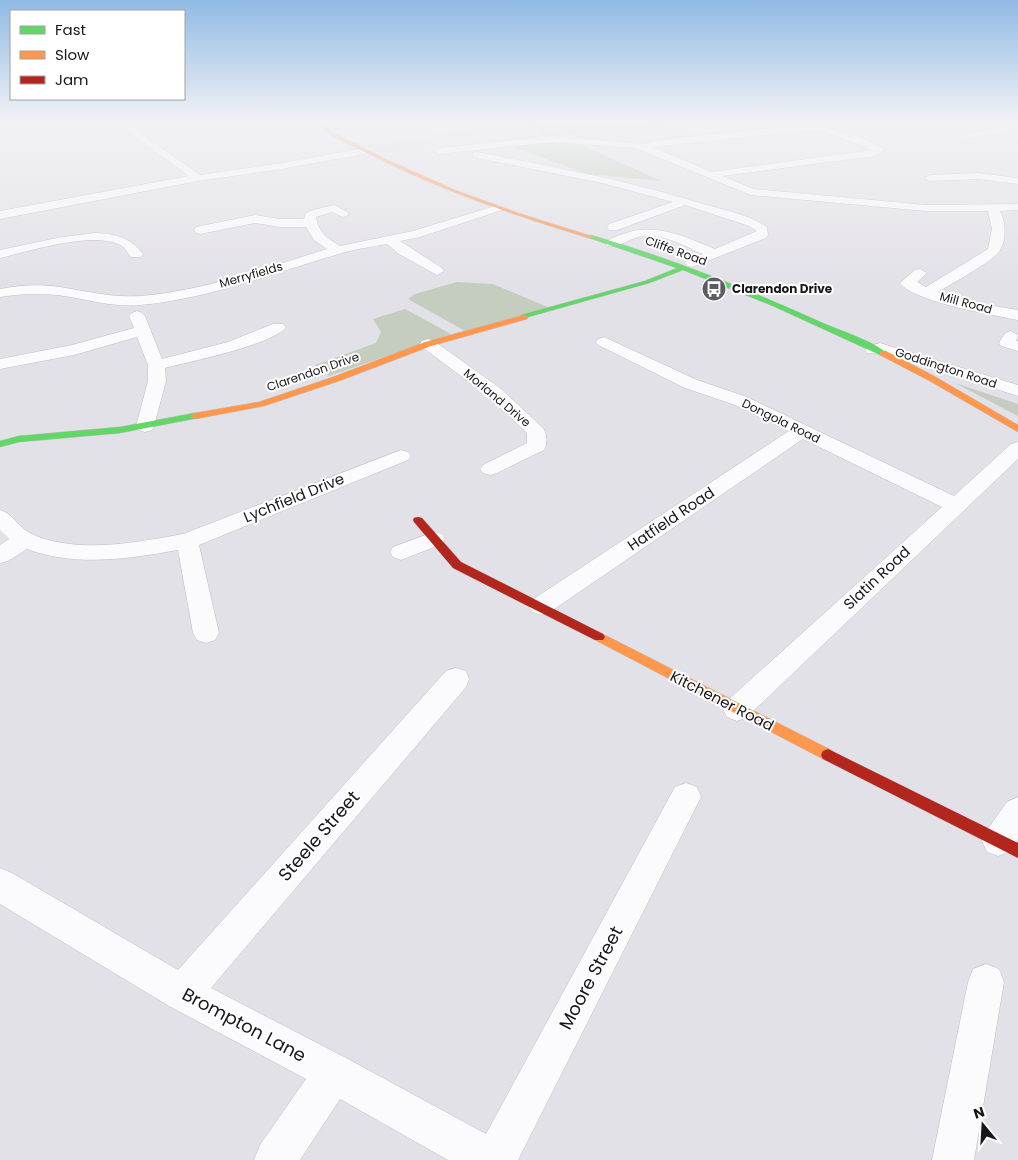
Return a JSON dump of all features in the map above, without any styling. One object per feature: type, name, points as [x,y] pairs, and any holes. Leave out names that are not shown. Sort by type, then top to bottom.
[{"type":"street","points":[[194,175],[198,178]]},
{"type":"street","points":[[0,214],[218,175]]},
{"type":"street","name":"Cliffe Road","points":[[415,175],[498,208],[612,244],[687,265],[873,350],[945,387],[1018,429]]},
{"type":"street","points":[[579,175],[686,201],[753,224],[763,230],[762,235],[687,265]]},
{"type":"street","points":[[711,175],[745,191],[762,194],[926,208],[1018,207]]},
{"type":"street","points":[[930,178],[949,180],[978,176],[1018,181]]},
{"type":"street","points":[[611,227],[686,201]]},
{"type":"street","name":"Merryfields","points":[[0,293],[23,289],[58,291],[98,298],[138,301],[179,295],[247,278],[338,250],[446,225],[498,208]]},
{"type":"street","points":[[890,288],[916,288],[994,250],[997,244],[998,226],[995,211],[992,208]]},
{"type":"street","points":[[338,250],[323,241],[313,231],[310,222],[311,214],[342,209]]},
{"type":"street","points":[[200,230],[255,219],[280,223],[310,222]]},
{"type":"street","points":[[612,244],[633,235],[652,232],[664,234],[715,254]]},
{"type":"street","points":[[0,254],[63,241],[98,237],[112,237],[124,241],[136,254]]},
{"type":"street","points":[[389,239],[437,271]]},
{"type":"street","name":"Clarendon Drive","points":[[0,444],[19,439],[145,426],[261,404],[336,379],[428,344],[638,285],[665,276],[687,265]]},
{"type":"street","points":[[916,288],[920,274]]},
{"type":"street","name":"Mill Road","points":[[916,288],[992,311],[1018,315]]},
{"type":"street","points":[[138,301],[136,315],[156,365],[157,381],[145,426]]},
{"type":"street","points":[[156,365],[226,348],[262,335],[278,326]]},
{"type":"street","points":[[0,364],[74,350],[142,331]]},
{"type":"street","name":"Dongola Road","points":[[604,342],[691,384],[741,401],[956,505]]},
{"type":"street","name":"Morland Drive","points":[[428,344],[494,392],[536,432],[537,446],[490,469]]},
{"type":"street","name":"Goddington Road","points":[[873,350],[881,349],[900,353],[1018,391]]},
{"type":"street","name":"Hatfield Road","points":[[540,606],[802,431]]},
{"type":"street","name":"Slatin Road","points":[[737,709],[1018,448]]},
{"type":"street","name":"Lychfield Drive","points":[[0,517],[25,540],[44,548],[73,552],[115,552],[187,541],[401,456]]},
{"type":"street","name":"Kitchener Road","points":[[418,520],[457,565],[1008,846]]},
{"type":"street","points":[[401,552],[434,539]]},
{"type":"street","points":[[0,554],[25,540]]},
{"type":"street","points":[[187,541],[206,632]]},
{"type":"street","name":"Steele Street","points":[[182,992],[456,679]]},
{"type":"street","name":"Moore Street","points":[[495,1160],[686,796]]},
{"type":"street","points":[[1008,846],[1018,812]]},
{"type":"street","name":"Brompton Lane","points":[[0,885],[182,992],[334,1073],[490,1160]]},
{"type":"street","points":[[953,1160],[986,982]]},
{"type":"street","points":[[275,1160],[334,1073]]},
{"type":"green space","points":[[599,175],[648,175],[661,181]]},
{"type":"green space","points":[[457,282],[493,284],[550,308],[465,331],[408,299],[415,294]]},
{"type":"green space","points":[[405,309],[451,334],[329,376],[315,365],[376,343],[381,332],[373,319]]},
{"type":"green space","points":[[955,383],[1018,404],[1018,416]]},
{"type":"traffic: fast","points":[[591,237],[739,290],[883,353]]},
{"type":"traffic: fast","points":[[524,317],[647,282],[683,268]]},
{"type":"traffic: fast","points":[[0,444],[19,439],[120,430],[195,416]]},
{"type":"traffic: slow","points":[[417,175],[453,191],[516,214],[591,237]]},
{"type":"traffic: slow","points":[[195,416],[261,404],[336,379],[428,344],[524,317]]},
{"type":"traffic: slow","points":[[883,353],[931,378],[1018,429]]},
{"type":"traffic: slow","points":[[599,637],[828,755]]},
{"type":"traffic: jam","points":[[418,520],[457,565],[599,637]]},
{"type":"traffic: jam","points":[[828,755],[1018,851]]},
{"type":"place","name":"Clarendon Drive","points":[[714,289]]}]
